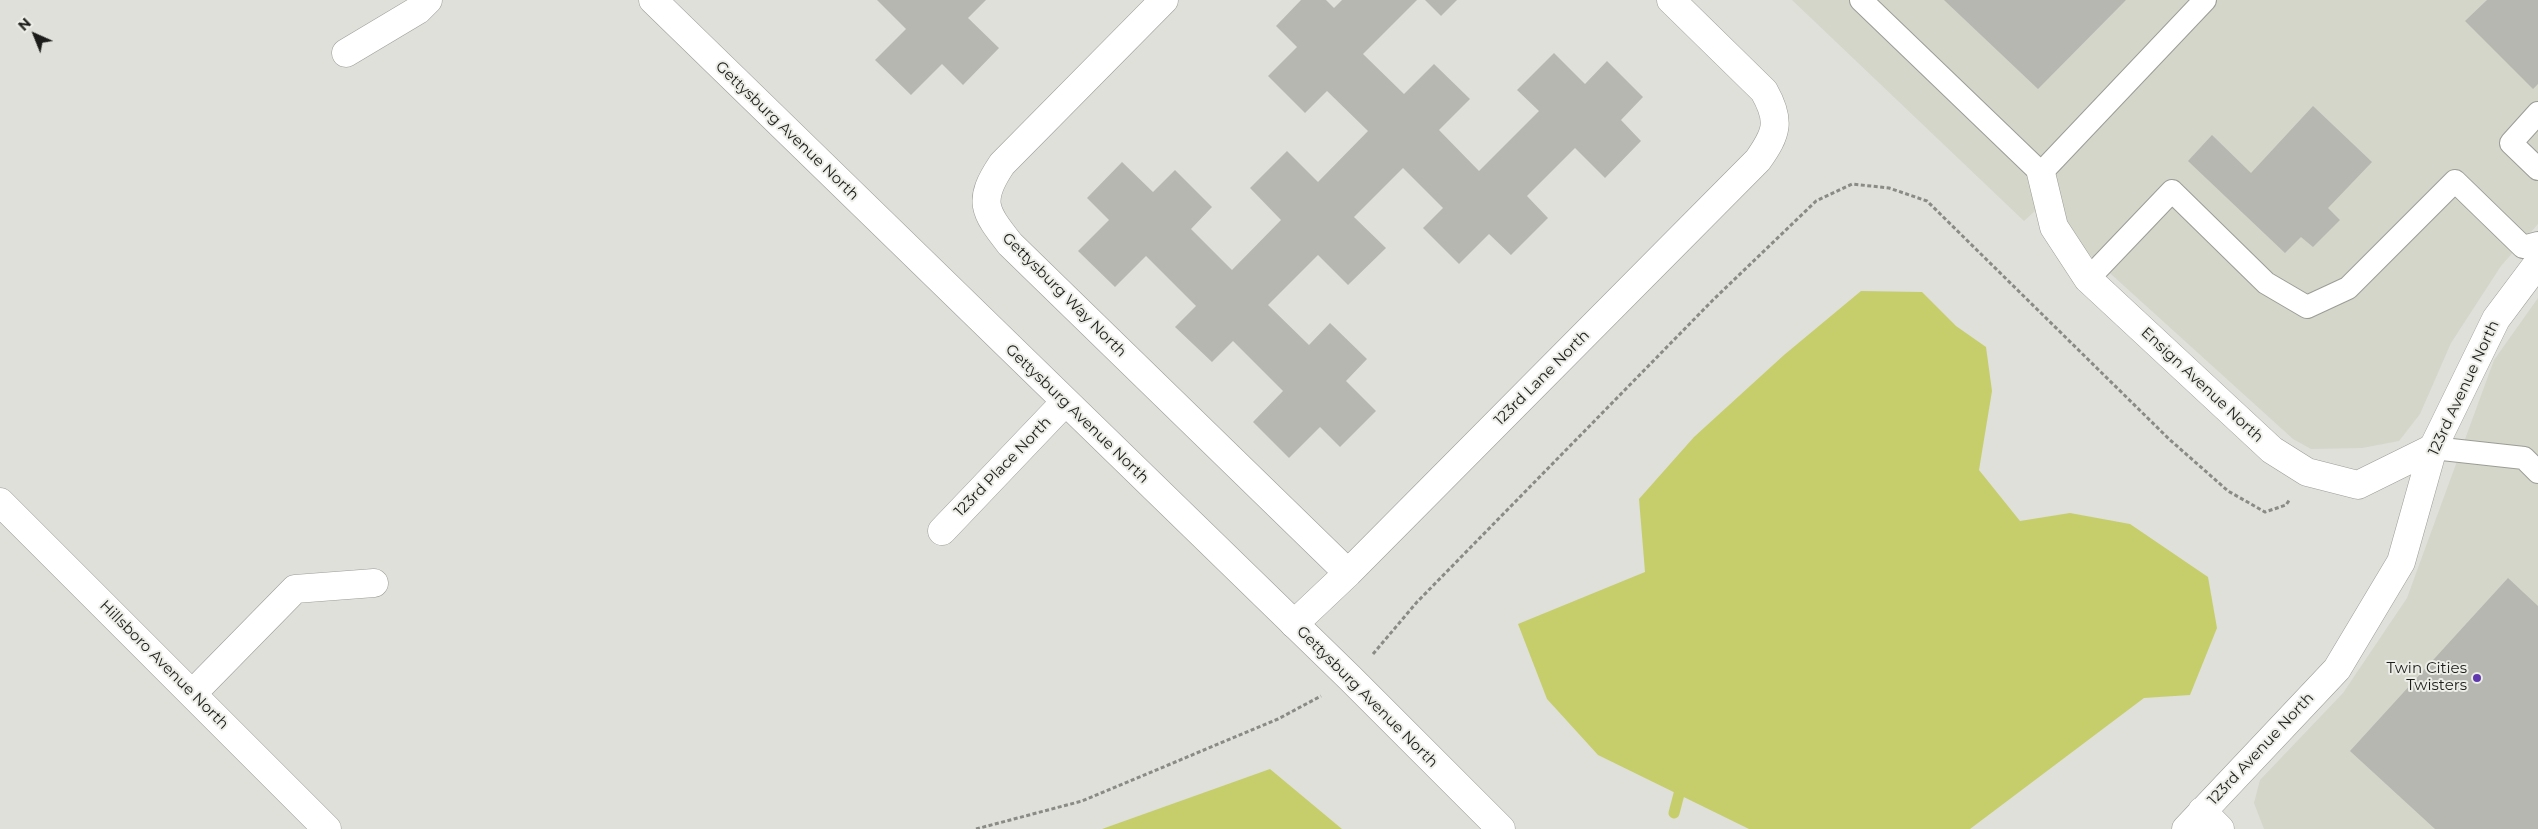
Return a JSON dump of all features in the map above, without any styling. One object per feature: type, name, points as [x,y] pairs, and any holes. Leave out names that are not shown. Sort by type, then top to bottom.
[{"type":"street","points":[[346,53],[418,10],[428,0]]},
{"type":"street","name":"Gettysburg Avenue North","points":[[653,0],[1349,677],[1501,829]]},
{"type":"street","name":"Gettysburg Way North","points":[[1164,0],[1002,164],[988,184],[985,206],[994,224],[1010,244],[1348,573]]},
{"type":"street","name":"123rd Lane North","points":[[1294,624],[1348,573],[1758,160],[1771,142],[1777,122],[1772,105],[1764,90],[1672,0]]},
{"type":"street","name":"Ensign Avenue North","points":[[2041,173],[2054,227],[2088,279],[2272,450],[2307,472],[2358,485],[2433,448]]},
{"type":"street","name":"123rd Avenue North","points":[[2203,823],[2336,669],[2401,562],[2433,448],[2496,319],[2538,263]]},
{"type":"street","name":"123rd Place North","points":[[942,531],[1065,402]]},
{"type":"street","name":"Hillsboro Avenue North","points":[[0,502],[327,829]]},
{"type":"street","points":[[192,693],[295,589],[374,583]]},
{"type":"lane","points":[[1861,0],[2041,173],[2205,0]]},
{"type":"lane","points":[[2538,113],[2512,143],[2538,169]]},
{"type":"lane","points":[[2088,279],[2172,191],[2266,283],[2307,307],[2348,288],[2454,181],[2523,247],[2538,243]]},
{"type":"lane","points":[[2433,448],[2524,458],[2538,472]]},
{"type":"path","points":[[976,829],[1091,797],[1278,720],[1349,677],[1376,651],[1417,602],[1713,300],[1816,201],[1852,184],[1888,188],[1927,201],[2169,439],[2228,491],[2265,512],[2286,505],[2307,472]]},
{"type":"shaded area","points":[[1792,0],[2538,0],[2538,224],[2501,266],[2451,343],[2420,414],[2399,441],[2362,448],[2311,449],[2293,439],[2038,208],[2024,221]]},
{"type":"shaded area","points":[[1861,291],[1922,292],[1956,326],[1986,347],[1992,391],[1979,470],[2020,521],[2070,513],[2130,524],[2208,577],[2217,628],[2190,695],[2144,698],[1970,829],[1749,829],[1598,755],[1547,699],[1518,624],[1645,572],[1639,499],[1694,437],[1784,355]]},
{"type":"shaded area","points":[[2538,298],[2538,829],[2264,829],[2254,803],[2260,780],[2343,693],[2407,598],[2494,360]]},
{"type":"shaded area","points":[[1270,769],[1342,829],[1102,829]]},
{"type":"building","points":[[877,0],[986,0],[968,18],[999,48],[963,85],[942,64],[911,95],[875,60],[906,29]]},
{"type":"building","points":[[1301,0],[1326,0],[1334,8],[1342,0],[1417,0],[1363,54],[1404,94],[1434,64],[1470,99],[1439,130],[1479,171],[1539,111],[1517,90],[1554,53],[1585,84],[1607,61],[1643,97],[1621,120],[1641,141],[1605,178],[1575,148],[1527,196],[1548,218],[1511,255],[1489,234],[1459,264],[1423,228],[1443,208],[1403,168],[1354,217],[1386,248],[1348,285],[1318,255],[1268,305],[1309,345],[1330,323],[1367,359],[1346,381],[1376,411],[1340,447],[1320,427],[1289,458],[1253,422],[1283,391],[1233,341],[1212,362],[1175,327],[1196,306],[1146,256],[1115,287],[1078,251],[1109,220],[1087,198],[1122,162],[1153,192],[1175,170],[1212,207],[1191,229],[1232,270],[1281,220],[1250,188],[1287,151],[1318,182],[1368,131],[1327,91],[1305,113],[1268,76],[1297,47],[1276,26]]},
{"type":"building","points":[[1425,0],[1457,0],[1441,16]]},
{"type":"building","points":[[1944,0],[2126,0],[2038,89]]},
{"type":"building","points":[[2487,0],[2538,0],[2538,84],[2533,89],[2465,21]]},
{"type":"building","points":[[2313,106],[2372,162],[2328,208],[2340,220],[2313,247],[2301,237],[2285,253],[2188,161],[2212,135],[2251,173]]},
{"type":"building","name":"Twin Cities Twisters","points":[[2508,578],[2538,606],[2538,829],[2435,829],[2350,751]]},
{"type":"waterway","points":[[1674,813],[1679,794]]},
{"type":"place","name":"Twin Cities Twisters","points":[[2477,678]]}]
